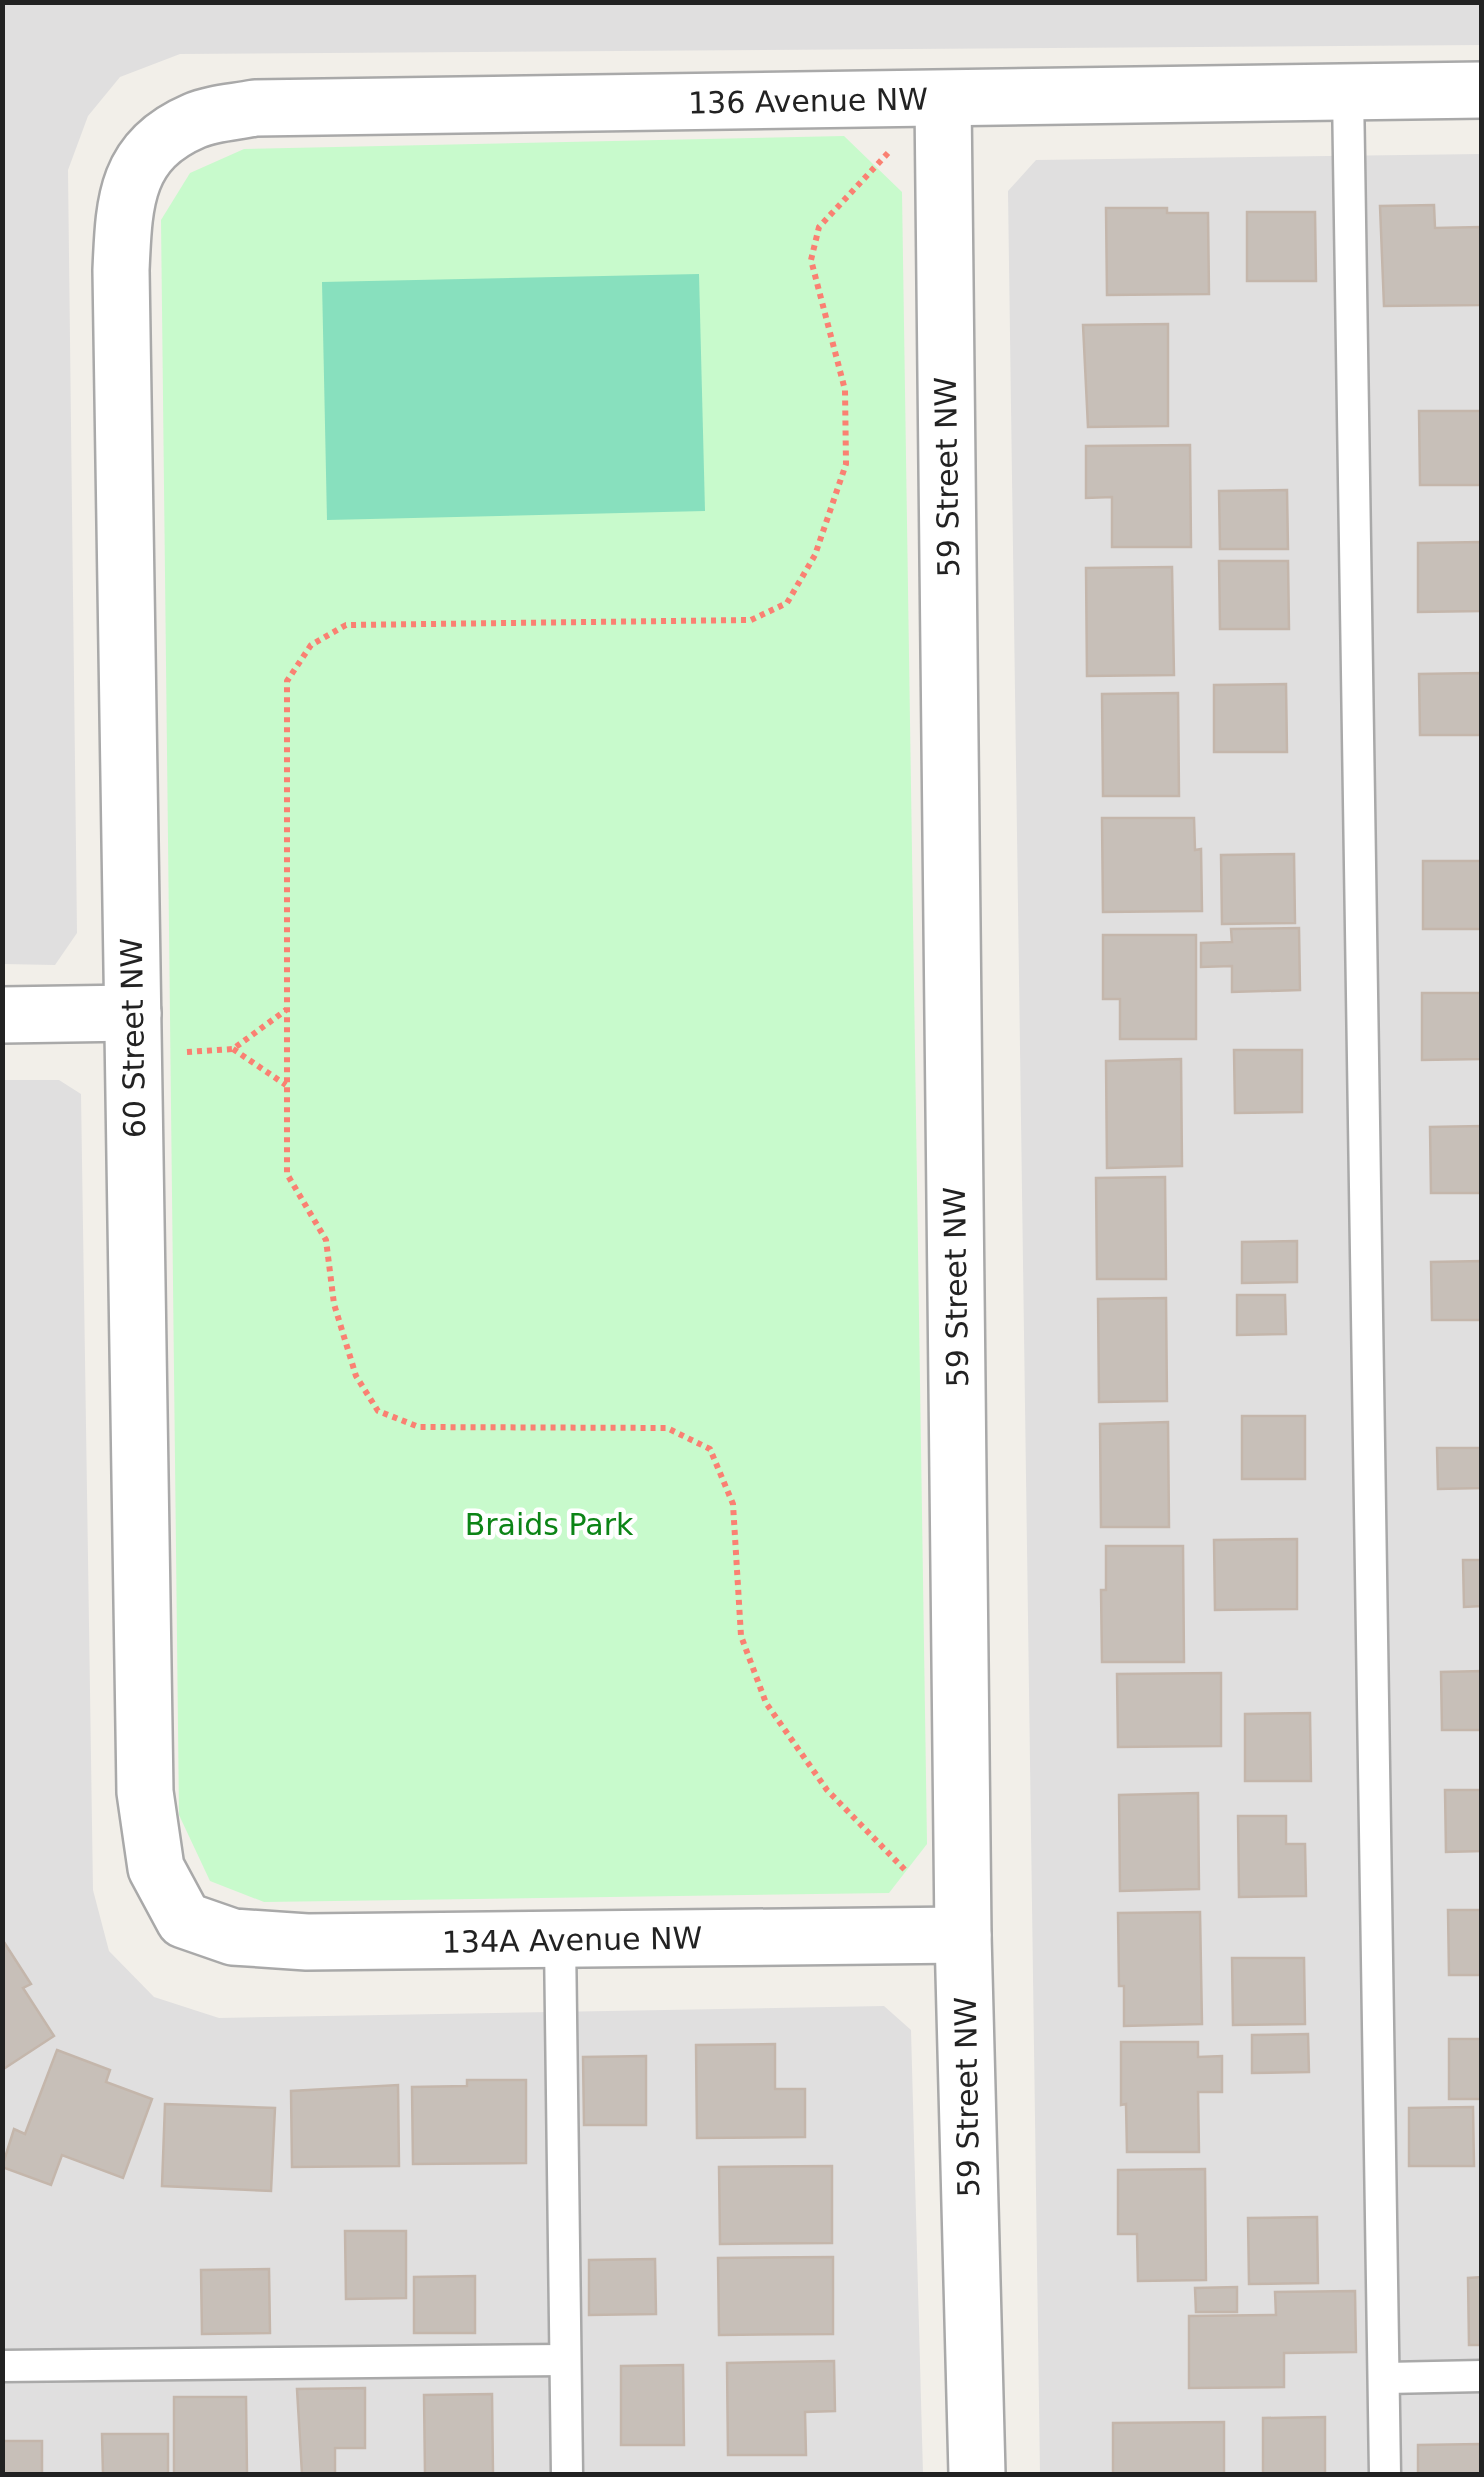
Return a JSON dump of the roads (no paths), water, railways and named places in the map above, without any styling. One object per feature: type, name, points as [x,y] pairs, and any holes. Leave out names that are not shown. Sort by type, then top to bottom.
[{"type":"street","name":"136 Avenue NW","points":[[146,153],[195,121],[256,108],[1482,90]]},
{"type":"street","name":"59 Street NW","points":[[943,99],[963,1936],[977,2474]]},
{"type":"street","name":"60 Street NW","points":[[146,153],[124,204],[121,270],[144,1792],[156,1868],[184,1920]]},
{"type":"street","points":[[2,1014],[132,1013]]},
{"type":"street","name":"134A Avenue NW","points":[[184,1920],[233,1937],[306,1942],[963,1936]]},
{"type":"lane","points":[[1348,92],[1385,2474]]},
{"type":"lane","points":[[560,1940],[568,2474]]},
{"type":"lane","points":[[2,2366],[564,2360]]},
{"type":"lane","points":[[1386,2378],[1482,2376]]},
{"type":"park label","name":"Braids Park","points":[[549,1524]]}]
